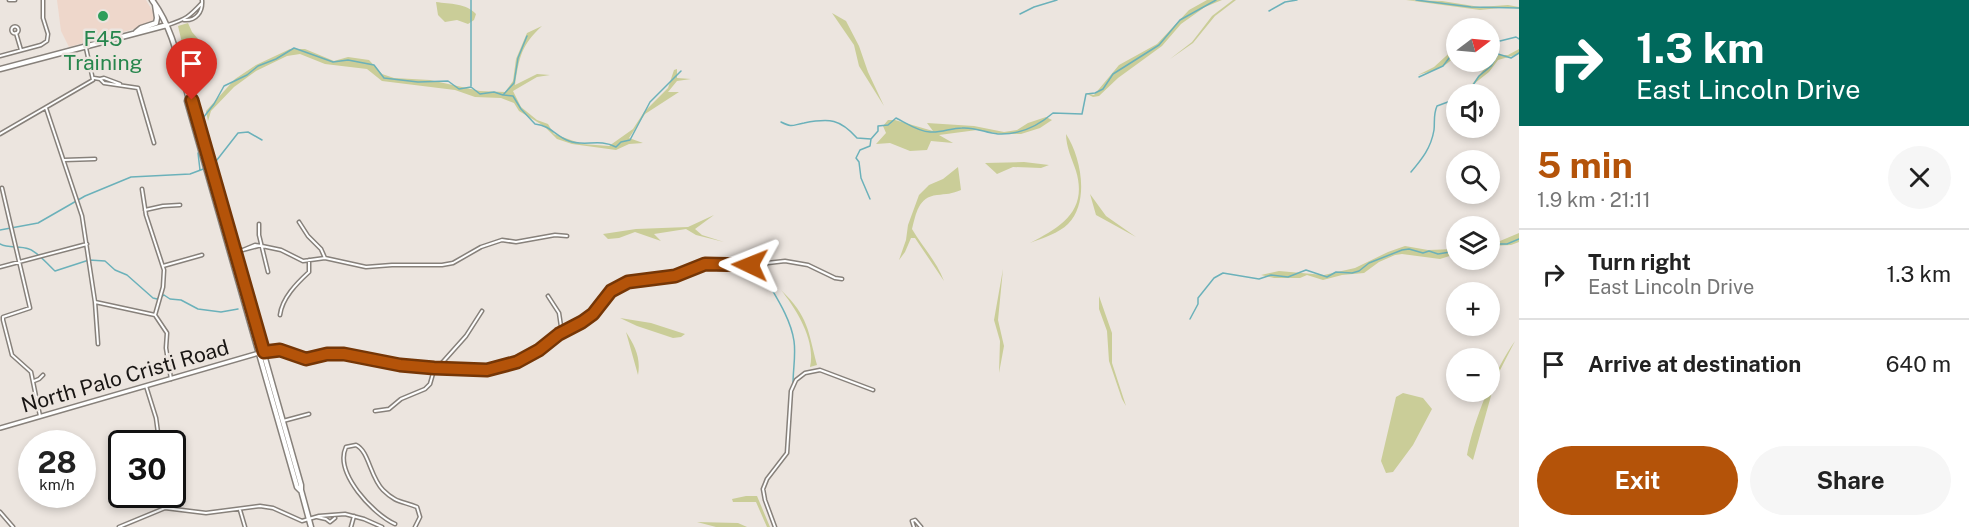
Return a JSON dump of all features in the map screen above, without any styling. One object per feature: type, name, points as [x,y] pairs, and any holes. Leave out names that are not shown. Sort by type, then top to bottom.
[{"type":"main road","points":[[153,2],[167,25],[281,422],[297,487],[306,511],[314,518],[311,527]]},
{"type":"main road","points":[[135,34],[141,28],[154,24],[156,21],[153,2]]},
{"type":"main road","points":[[0,69],[167,25]]},
{"type":"street","points":[[9,0],[15,0]]},
{"type":"street","points":[[0,56],[41,45],[47,41],[43,0]]},
{"type":"street","points":[[167,25],[184,20],[199,11],[202,2]]},
{"type":"street","points":[[15,33],[21,51]]},
{"type":"street","points":[[86,47],[94,78]]},
{"type":"street","points":[[94,78],[104,83],[138,88],[154,143]]},
{"type":"street","points":[[0,134],[94,78]]},
{"type":"street","points":[[46,108],[77,200],[87,244],[98,344]]},
{"type":"street","points":[[64,160],[95,159]]},
{"type":"street","points":[[2,188],[30,308],[3,317],[12,355],[29,369],[34,381],[40,416]]},
{"type":"street","points":[[142,189],[145,210],[163,266],[161,297],[155,315]]},
{"type":"street","points":[[145,210],[180,205]]},
{"type":"street","points":[[299,222],[308,236],[321,249],[325,258]]},
{"type":"street","points":[[259,224],[260,246],[268,272]]},
{"type":"street","points":[[233,253],[260,246],[281,250],[301,260],[325,258],[366,267],[442,265],[452,263],[472,251],[502,240],[516,242],[555,235],[567,236]]},
{"type":"street","points":[[0,267],[87,244]]},
{"type":"street","points":[[163,266],[202,255]]},
{"type":"street","points":[[280,315],[293,288],[309,272],[309,260]]},
{"type":"street","points":[[261,352],[280,350],[306,359],[327,354],[344,354],[400,365],[483,370],[510,364],[539,350],[587,318],[611,291],[624,283],[637,279],[675,276],[705,264],[750,265],[775,262],[795,262],[842,279]]},
{"type":"street","points":[[548,296],[559,313],[562,333]]},
{"type":"street","points":[[95,302],[155,315],[167,333],[166,348],[171,379]]},
{"type":"street","points":[[440,368],[466,336],[482,311]]},
{"type":"street","name":"North Palo Cristi Road","points":[[0,428],[261,352]]},
{"type":"street","points":[[375,411],[389,409],[400,399],[426,388],[432,379],[434,368]]},
{"type":"street","points":[[775,527],[763,489],[767,479],[788,453],[791,392],[796,380],[805,373],[820,370],[873,390]]},
{"type":"street","points":[[34,381],[43,375]]},
{"type":"street","points":[[146,386],[158,430]]},
{"type":"street","points":[[281,422],[309,414]]},
{"type":"street","points":[[394,524],[368,504],[352,483],[344,454],[349,445],[358,446],[363,450],[374,479],[383,490],[401,503],[417,507],[420,517],[415,527]]},
{"type":"street","points":[[119,527],[165,508],[206,513],[267,507],[302,521],[314,518],[354,516],[382,527],[386,520]]},
{"type":"street","points":[[240,510],[245,527]]},
{"type":"street","points":[[0,512],[13,527]]},
{"type":"street","points":[[314,518],[326,519],[330,522],[337,516]]},
{"type":"street","points":[[351,527],[354,516]]},
{"type":"street","points":[[914,527],[912,521],[915,520],[921,527]]},
{"type":"shaded area","points":[[57,0],[146,0],[155,15],[155,21],[152,24],[69,47],[61,31]]},
{"type":"green space","points":[[1207,0],[1222,0],[1205,7],[1181,24],[1162,46],[1118,78],[1099,96],[1093,97],[1085,93],[1094,95],[1119,65],[1157,44],[1189,10]]},
{"type":"green space","points":[[1236,0],[1215,16],[1193,43],[1170,59],[1192,42],[1212,16]]},
{"type":"green space","points":[[1406,0],[1442,1],[1480,7],[1508,5],[1519,7],[1519,9],[1509,7],[1480,10]]},
{"type":"green space","points":[[436,2],[458,5],[472,10],[476,14],[474,20],[468,24],[457,20],[445,22],[438,15]]},
{"type":"green space","points":[[832,13],[846,21],[884,106],[859,66],[854,45]]},
{"type":"green space","points":[[188,23],[192,32],[206,48],[192,61],[182,43],[178,26]]},
{"type":"green space","points":[[542,26],[529,39],[522,52],[515,85],[537,74],[550,75],[537,77],[513,91],[521,107],[537,120],[548,124],[554,134],[582,144],[609,146],[633,129],[644,112],[668,88],[674,70],[677,69],[677,78],[691,79],[677,81],[668,92],[679,92],[645,114],[629,138],[643,143],[629,144],[616,150],[572,144],[557,139],[544,126],[519,111],[514,103],[501,98],[475,97],[455,90],[382,81],[367,69],[325,64],[300,54],[287,56],[256,71],[234,87],[211,111],[208,121],[206,111],[235,79],[256,65],[290,49],[305,49],[334,61],[348,57],[369,60],[382,74],[394,78],[430,80],[480,91],[505,92],[513,81],[516,59],[527,33]]},
{"type":"green space","points":[[1519,49],[1519,54],[1500,59],[1500,55],[1508,55]]},
{"type":"green space","points":[[1446,56],[1446,64],[1418,75],[1434,67]]},
{"type":"green space","points":[[1482,72],[1489,72],[1474,84]]},
{"type":"green space","points":[[1046,117],[1052,120],[1040,128],[1021,134],[977,130],[939,135],[953,143],[931,141],[927,150],[910,151],[890,143],[876,144],[886,133],[883,126],[888,120],[933,131],[927,123],[974,126],[1004,132],[1017,130],[1028,123]]},
{"type":"green space","points":[[1066,134],[1079,167],[1081,192],[1079,204],[1068,224],[1030,243],[1061,224],[1075,207],[1079,185]]},
{"type":"green space","points":[[1024,162],[1049,165],[1041,168],[1013,167],[997,174],[985,163]]},
{"type":"green space","points":[[958,167],[961,190],[926,199],[919,207],[912,229],[944,281],[915,238],[911,238],[899,260],[919,195],[929,185],[943,179]]},
{"type":"green space","points":[[1090,194],[1106,216],[1136,237],[1096,215]]},
{"type":"green space","points":[[714,215],[695,229],[702,235],[724,242],[696,235],[686,229],[654,234],[661,241],[635,232],[608,239],[603,234],[636,229],[688,227]]},
{"type":"green space","points":[[1519,233],[1519,242],[1500,246],[1500,241]]},
{"type":"green space","points":[[1405,246],[1428,250],[1446,249],[1446,257],[1440,259],[1395,255],[1379,262],[1364,273],[1323,280],[1307,275],[1300,278],[1274,278],[1261,275],[1279,271],[1324,275],[1355,268]]},
{"type":"green space","points":[[1003,269],[998,320],[1004,346],[999,373],[1000,341],[994,320]]},
{"type":"green space","points":[[781,290],[797,308],[806,325],[817,365],[810,367],[808,336],[799,316]]},
{"type":"green space","points":[[1099,296],[1112,333],[1112,363],[1126,406],[1109,361],[1107,331],[1099,309]]},
{"type":"green space","points":[[620,318],[651,323],[685,334],[673,338]]},
{"type":"green space","points":[[626,332],[636,352],[639,363],[638,375]]},
{"type":"green space","points":[[1515,341],[1500,370],[1500,366]]},
{"type":"green space","points":[[1403,393],[1423,398],[1432,409],[1413,445],[1393,472],[1386,473],[1381,461],[1396,397]]},
{"type":"green space","points":[[1484,402],[1489,402],[1473,460],[1467,455]]},
{"type":"green space","points":[[757,496],[770,527],[767,527],[756,502],[733,502],[732,499]]},
{"type":"green space","points":[[697,522],[738,523],[747,527],[716,527]]},
{"type":"waterway","points":[[471,0],[471,86]]},
{"type":"waterway","points":[[1020,14],[1057,0]]},
{"type":"waterway","points":[[781,122],[788,125],[821,121],[834,122],[845,127],[857,138],[871,139],[878,131],[878,126],[888,125],[896,118],[926,132],[967,128],[1006,134],[1035,126],[1053,113],[1082,114],[1086,94],[1103,89],[1113,74],[1159,45],[1180,20],[1216,0]]},
{"type":"waterway","points":[[1269,11],[1285,2],[1297,0]]},
{"type":"waterway","points":[[1416,0],[1471,7],[1519,8]]},
{"type":"waterway","points":[[203,118],[224,86],[294,48],[333,62],[348,60],[374,65],[384,78],[418,82],[448,81],[459,89],[471,87],[480,94],[494,92],[503,95],[514,83],[518,58],[527,36]]},
{"type":"waterway","points":[[1500,41],[1516,37],[1519,39]]},
{"type":"waterway","points":[[1474,84],[1491,66],[1498,54],[1511,58],[1519,53]]},
{"type":"waterway","points":[[1419,77],[1443,66],[1446,62]]},
{"type":"waterway","points":[[504,95],[513,96],[535,124],[546,127],[564,139],[575,143],[604,143],[616,147],[621,142],[630,140],[650,102],[681,71]]},
{"type":"waterway","points":[[1411,172],[1431,142],[1437,106],[1446,103]]},
{"type":"waterway","points":[[213,165],[238,133],[248,132],[262,140]]},
{"type":"waterway","points":[[870,199],[856,158],[860,150],[870,146],[871,139]]},
{"type":"waterway","points":[[198,153],[200,170]]},
{"type":"waterway","points":[[0,230],[38,223],[85,196],[131,177],[190,174],[206,168]]},
{"type":"waterway","points":[[1500,244],[1519,239]]},
{"type":"waterway","points":[[0,244],[32,251],[55,271],[89,260],[105,261],[115,270],[127,275],[153,298],[157,299],[164,295],[170,299],[181,300],[198,309],[221,312],[238,309]]},
{"type":"waterway","points":[[1190,319],[1198,304],[1198,298],[1214,278],[1223,273],[1259,279],[1271,275],[1288,277],[1306,270],[1327,277],[1336,272],[1359,271],[1369,263],[1402,250],[1409,249],[1423,253],[1429,251],[1438,254],[1446,253]]},
{"type":"waterway","points":[[758,265],[784,311],[792,331],[795,352],[793,384]]},
{"type":"place","name":"F45 Training","points":[[103,16]]},
{"type":"route","points":[[192,100],[264,352],[280,350],[306,359],[335,353],[400,365],[487,370],[517,362],[539,350],[559,334],[593,314],[611,291],[628,282],[637,279],[675,276],[705,264],[750,265]]}]
